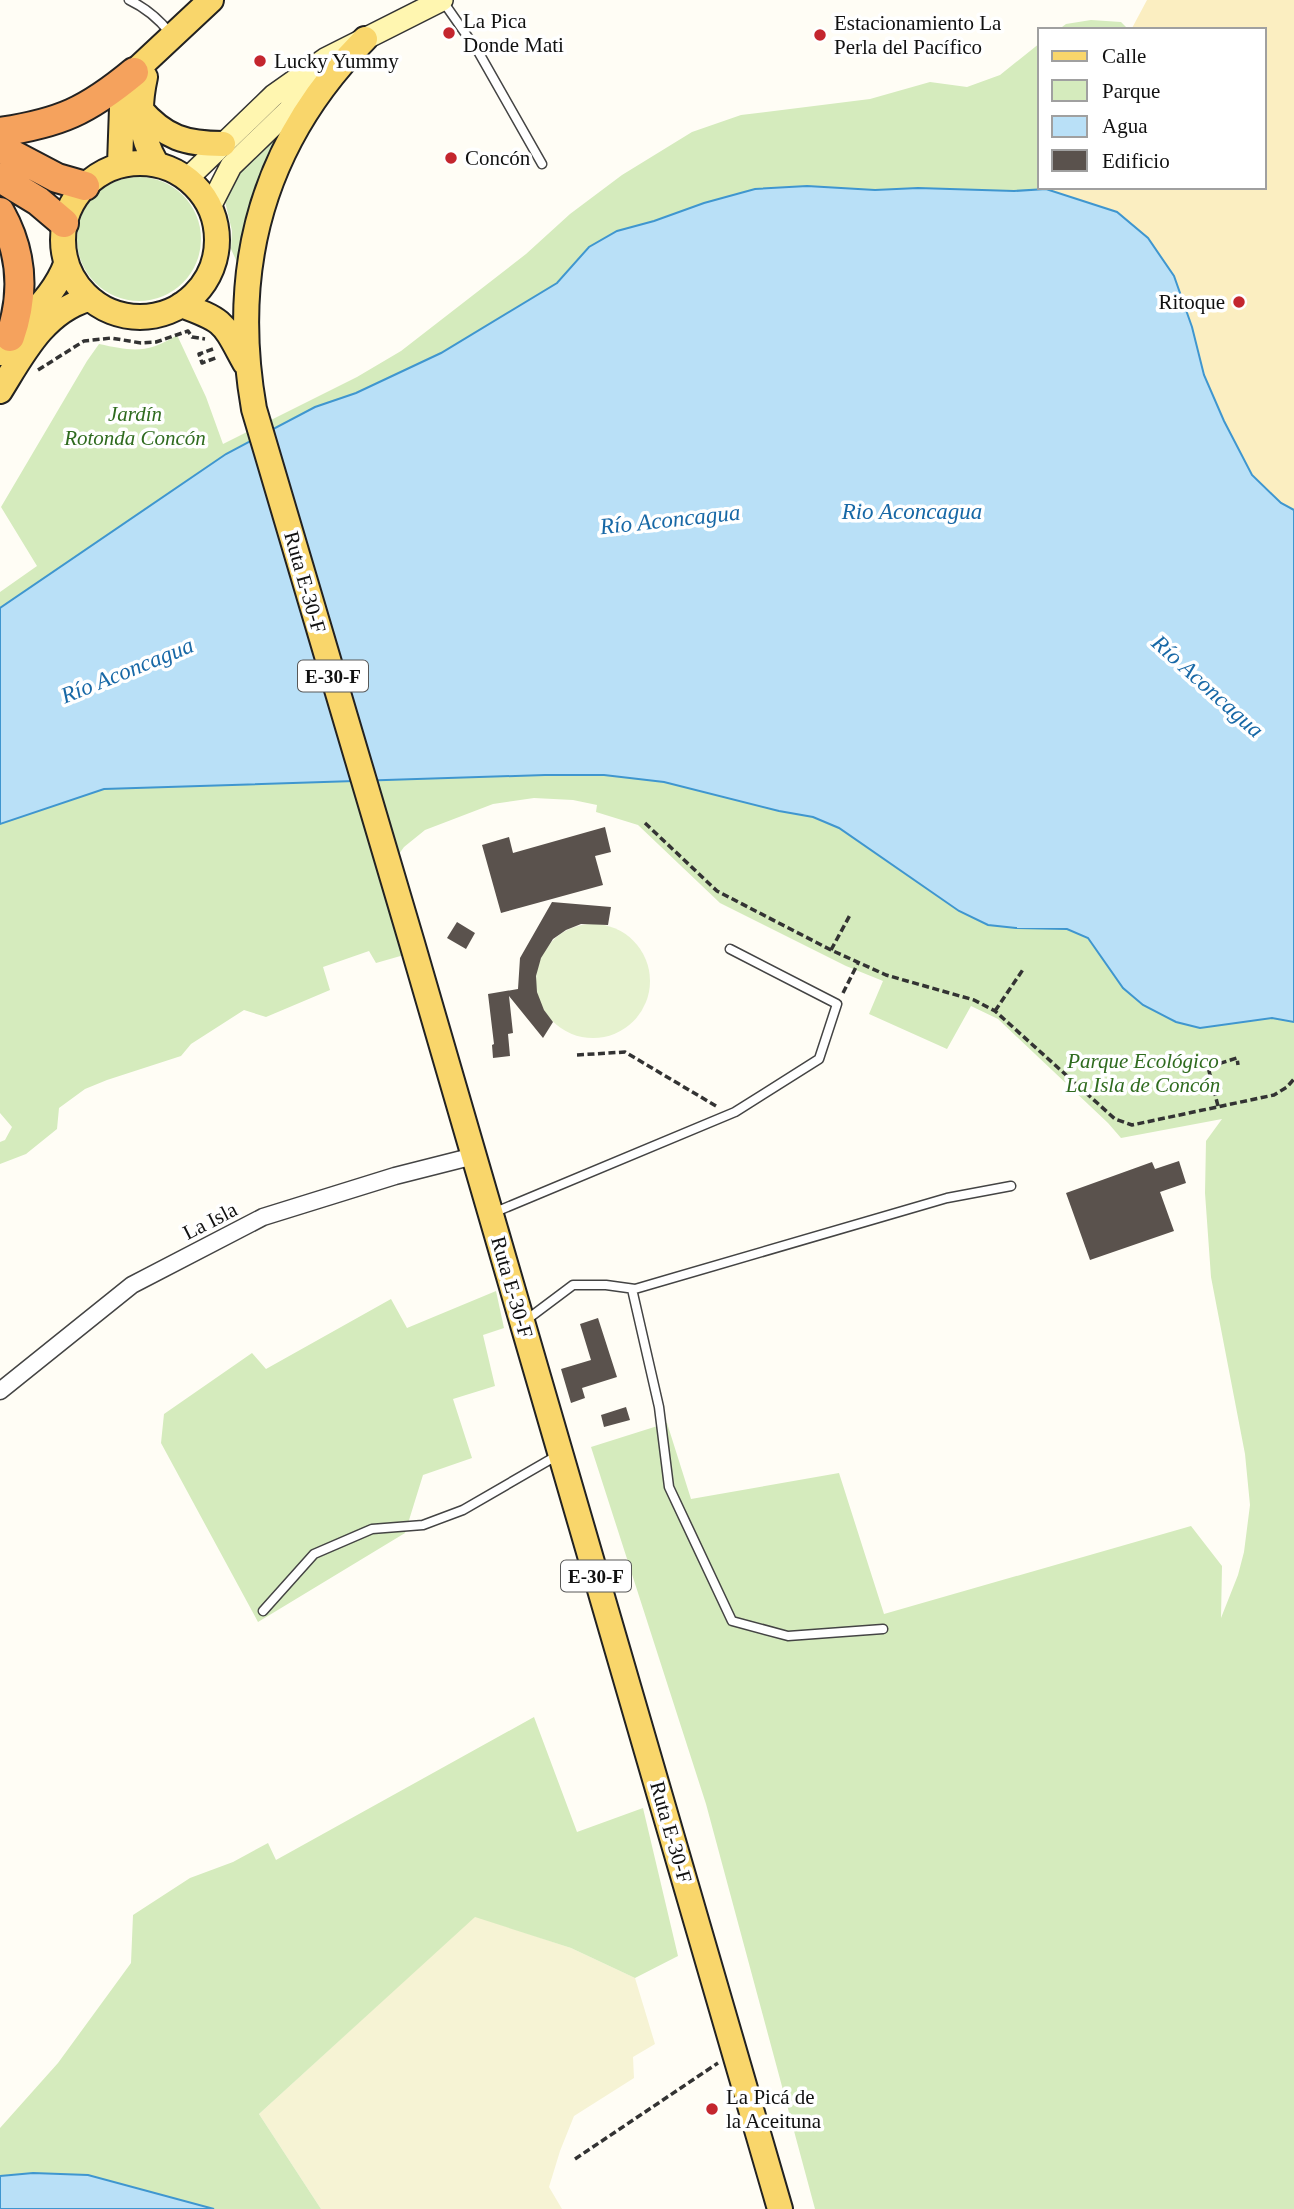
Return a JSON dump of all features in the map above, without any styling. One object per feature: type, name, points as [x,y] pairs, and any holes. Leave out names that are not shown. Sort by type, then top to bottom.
[{"type":"highway","points":[[0,132],[29,128],[64,118],[102,97],[141,66]]},
{"type":"highway","points":[[0,148],[57,178],[85,186]]},
{"type":"highway","points":[[0,178],[38,201],[64,223]]},
{"type":"highway","points":[[0,212],[13,239],[20,272],[19,305],[5,364]]},
{"type":"main road","points":[[120,164],[122,108],[141,66],[211,0]]},
{"type":"main road","points":[[188,178],[274,95],[326,59],[442,0]]},
{"type":"main road","points":[[247,307],[257,225],[280,158],[308,107],[365,39]]},
{"type":"main road","points":[[210,207],[231,166],[289,110],[326,59]]},
{"type":"main road","points":[[141,66],[139,109],[144,138],[156,163]]},
{"type":"main road","points":[[139,109],[151,122],[181,140],[198,144],[223,144]]},
{"type":"main road","name":"E-30-F","points":[[156,163],[188,178],[201,191],[210,207],[216,224],[217,242],[216,254],[207,278],[191,298],[164,314],[132,317],[116,314],[88,299],[71,277],[62,250],[64,223],[70,205],[98,174],[120,164],[156,163]]},
{"type":"main road","name":"Ruta E-30-F","points":[[217,242],[230,276],[247,307],[246,366],[254,409],[780,2209]]},
{"type":"main road","points":[[5,364],[52,291],[66,264]]},
{"type":"main road","points":[[5,364],[64,308],[88,299]]},
{"type":"main road","name":"Ruta E-30-F","points":[[181,305],[220,322],[227,328],[246,366]]},
{"type":"street","name":"La Isla","points":[[0,1391],[132,1285],[263,1217],[474,1156]]},
{"type":"lane","points":[[129,0],[144,7],[159,19],[172,36]]},
{"type":"lane","points":[[442,0],[478,53],[542,164]]},
{"type":"lane","points":[[491,1214],[730,1114],[819,1059],[837,1004],[730,949]]},
{"type":"lane","points":[[523,1323],[573,1285],[606,1284],[632,1289],[947,1198],[1011,1186]]},
{"type":"lane","points":[[632,1289],[659,1407],[669,1487],[732,1622],[788,1636],[883,1629]]},
{"type":"lane","points":[[263,1611],[314,1554],[372,1530],[423,1525],[463,1510],[561,1454]]},
{"type":"path","points":[[5,364],[41,369],[84,341],[111,338],[141,343],[156,342],[188,331],[192,337],[210,340],[214,349],[199,354],[202,363],[222,355]]},
{"type":"path","points":[[645,823],[717,891],[858,963],[886,975],[974,1000],[995,1011],[1115,1119],[1132,1125],[1274,1094],[1287,1087],[1294,1079]]},
{"type":"path","points":[[831,950],[850,915]]},
{"type":"path","points":[[837,1004],[858,963]]},
{"type":"path","points":[[995,1011],[1024,968]]},
{"type":"path","points":[[577,1055],[625,1052],[730,1114]]},
{"type":"path","points":[[1218,1106],[1208,1067],[1237,1058],[1238,1065]]},
{"type":"path","points":[[575,2159],[734,2052]]},
{"type":"shaded area","points":[[475,1916],[571,1948],[635,1978],[655,2044],[633,2057],[634,2078],[574,2116],[549,2187],[562,2209],[321,2209],[259,2114]]},
{"type":"green space","points":[[1091,20],[1121,22],[1127,28],[1061,28],[1066,24]]},
{"type":"green space","points":[[1038,45],[1038,189],[1253,189],[1294,289],[1294,2209],[815,2209],[706,1804],[591,1447],[667,1423],[691,1499],[839,1473],[884,1614],[1191,1526],[1222,1566],[1221,1618],[1244,1552],[1250,1505],[1245,1454],[1211,1277],[1205,1193],[1206,1141],[1222,1119],[1121,1138],[998,1019],[971,1006],[947,1049],[869,1014],[883,981],[846,966],[720,903],[638,825],[596,812],[597,805],[573,800],[534,798],[493,804],[425,830],[404,847],[381,879],[404,955],[376,963],[369,951],[323,967],[330,990],[266,1017],[244,1010],[191,1044],[181,1056],[85,1089],[59,1108],[57,1129],[26,1154],[0,1164],[0,1142],[5,1140],[12,1127],[0,1113],[0,592],[37,566],[1,507],[99,344],[121,348],[148,348],[177,335],[206,397],[223,444],[357,377],[401,351],[526,254],[570,214],[622,175],[692,132],[741,115],[870,99],[930,82],[967,87],[1000,75]]},
{"type":"green space","points":[[278,133],[281,135],[240,269],[231,249],[232,231],[224,197],[232,180]]},
{"type":"green space","points":[[139,177],[163,182],[183,195],[196,215],[201,239],[196,263],[183,283],[163,296],[139,301],[115,296],[95,283],[82,263],[77,239],[82,215],[95,195],[115,182]]},
{"type":"green space","points":[[593,924],[615,928],[625,933],[641,949],[646,959],[650,981],[646,1003],[641,1013],[625,1029],[615,1034],[593,1038],[571,1034],[561,1029],[545,1013],[540,1003],[536,981],[540,959],[545,949],[561,933],[571,928]]},
{"type":"green space","points":[[496,1291],[504,1328],[483,1335],[495,1386],[453,1399],[472,1458],[423,1475],[405,1533],[258,1622],[161,1443],[164,1414],[252,1353],[266,1369],[391,1299],[407,1328]]},
{"type":"green space","points":[[534,1717],[577,1832],[643,1808],[678,1956],[635,1978],[571,1948],[475,1917],[259,2114],[321,2209],[0,2209],[0,2128],[58,2063],[131,1963],[133,1915],[190,1878],[233,1862],[268,1843],[276,1860]]},
{"type":"sand","name":"Ritoque","points":[[1147,0],[1294,0],[1294,510],[1281,503],[1252,475],[1224,421],[1204,375],[1192,327],[1174,276],[1117,212],[1046,189],[1266,189],[1266,28],[1132,28]]},
{"type":"water","name":"Rio Aconcagua","points":[[807,186],[875,190],[1046,189],[1117,212],[1148,238],[1174,276],[1192,327],[1204,375],[1224,421],[1252,475],[1281,503],[1294,510],[1294,1022],[1272,1018],[1200,1028],[1176,1022],[1143,1005],[1123,988],[1088,938],[1067,929],[988,925],[959,911],[839,828],[813,817],[664,782],[604,775],[545,775],[104,789],[0,824],[0,608],[226,454],[315,407],[356,393],[441,353],[557,283],[589,247],[617,231],[755,189]]},
{"type":"water","points":[[33,2173],[88,2175],[214,2209],[0,2209],[0,2176]]},
{"type":"building","points":[[605,827],[611,852],[595,856],[603,885],[501,913],[482,845],[509,837],[513,853]]},
{"type":"building","points":[[552,902],[611,907],[608,925],[581,924],[553,939],[541,958],[536,976],[537,992],[544,1010],[553,1022],[543,1038],[509,996],[513,1033],[508,1034],[510,1056],[493,1058],[488,994],[518,989],[520,958]]},
{"type":"building","points":[[457,922],[475,933],[466,949],[447,938]]},
{"type":"building","points":[[1179,1161],[1186,1183],[1160,1192],[1174,1231],[1090,1260],[1066,1193],[1152,1162],[1155,1169]]},
{"type":"building","points":[[598,1318],[617,1377],[582,1388],[585,1398],[571,1403],[561,1369],[591,1360],[580,1324]]},
{"type":"building","points":[[626,1407],[630,1420],[604,1427],[601,1415]]},
{"type":"place","name":"La Pica Donde Mati","points":[[449,33]]},
{"type":"place","name":"Estacionamiento La Perla del Pacífico","points":[[820,35]]},
{"type":"place","name":"Lucky Yummy","points":[[260,61]]},
{"type":"place","name":"Concón","points":[[451,158]]},
{"type":"place","name":"Ritoque","points":[[1239,302]]},
{"type":"place","name":"La Picá de la Aceituna","points":[[712,2109]]},
{"type":"park label","name":"Jardín Rotonda Concón","points":[[135,426]]},
{"type":"park label","name":"Parque Ecológico La Isla de Concón","points":[[1143,1073]]},
{"type":"water label","name":"Río Aconcagua","points":[[670,519]]},
{"type":"water label","name":"Río Aconcagua","points":[[127,670]]},
{"type":"water label","name":"Río Aconcagua","points":[[1208,686]]}]
